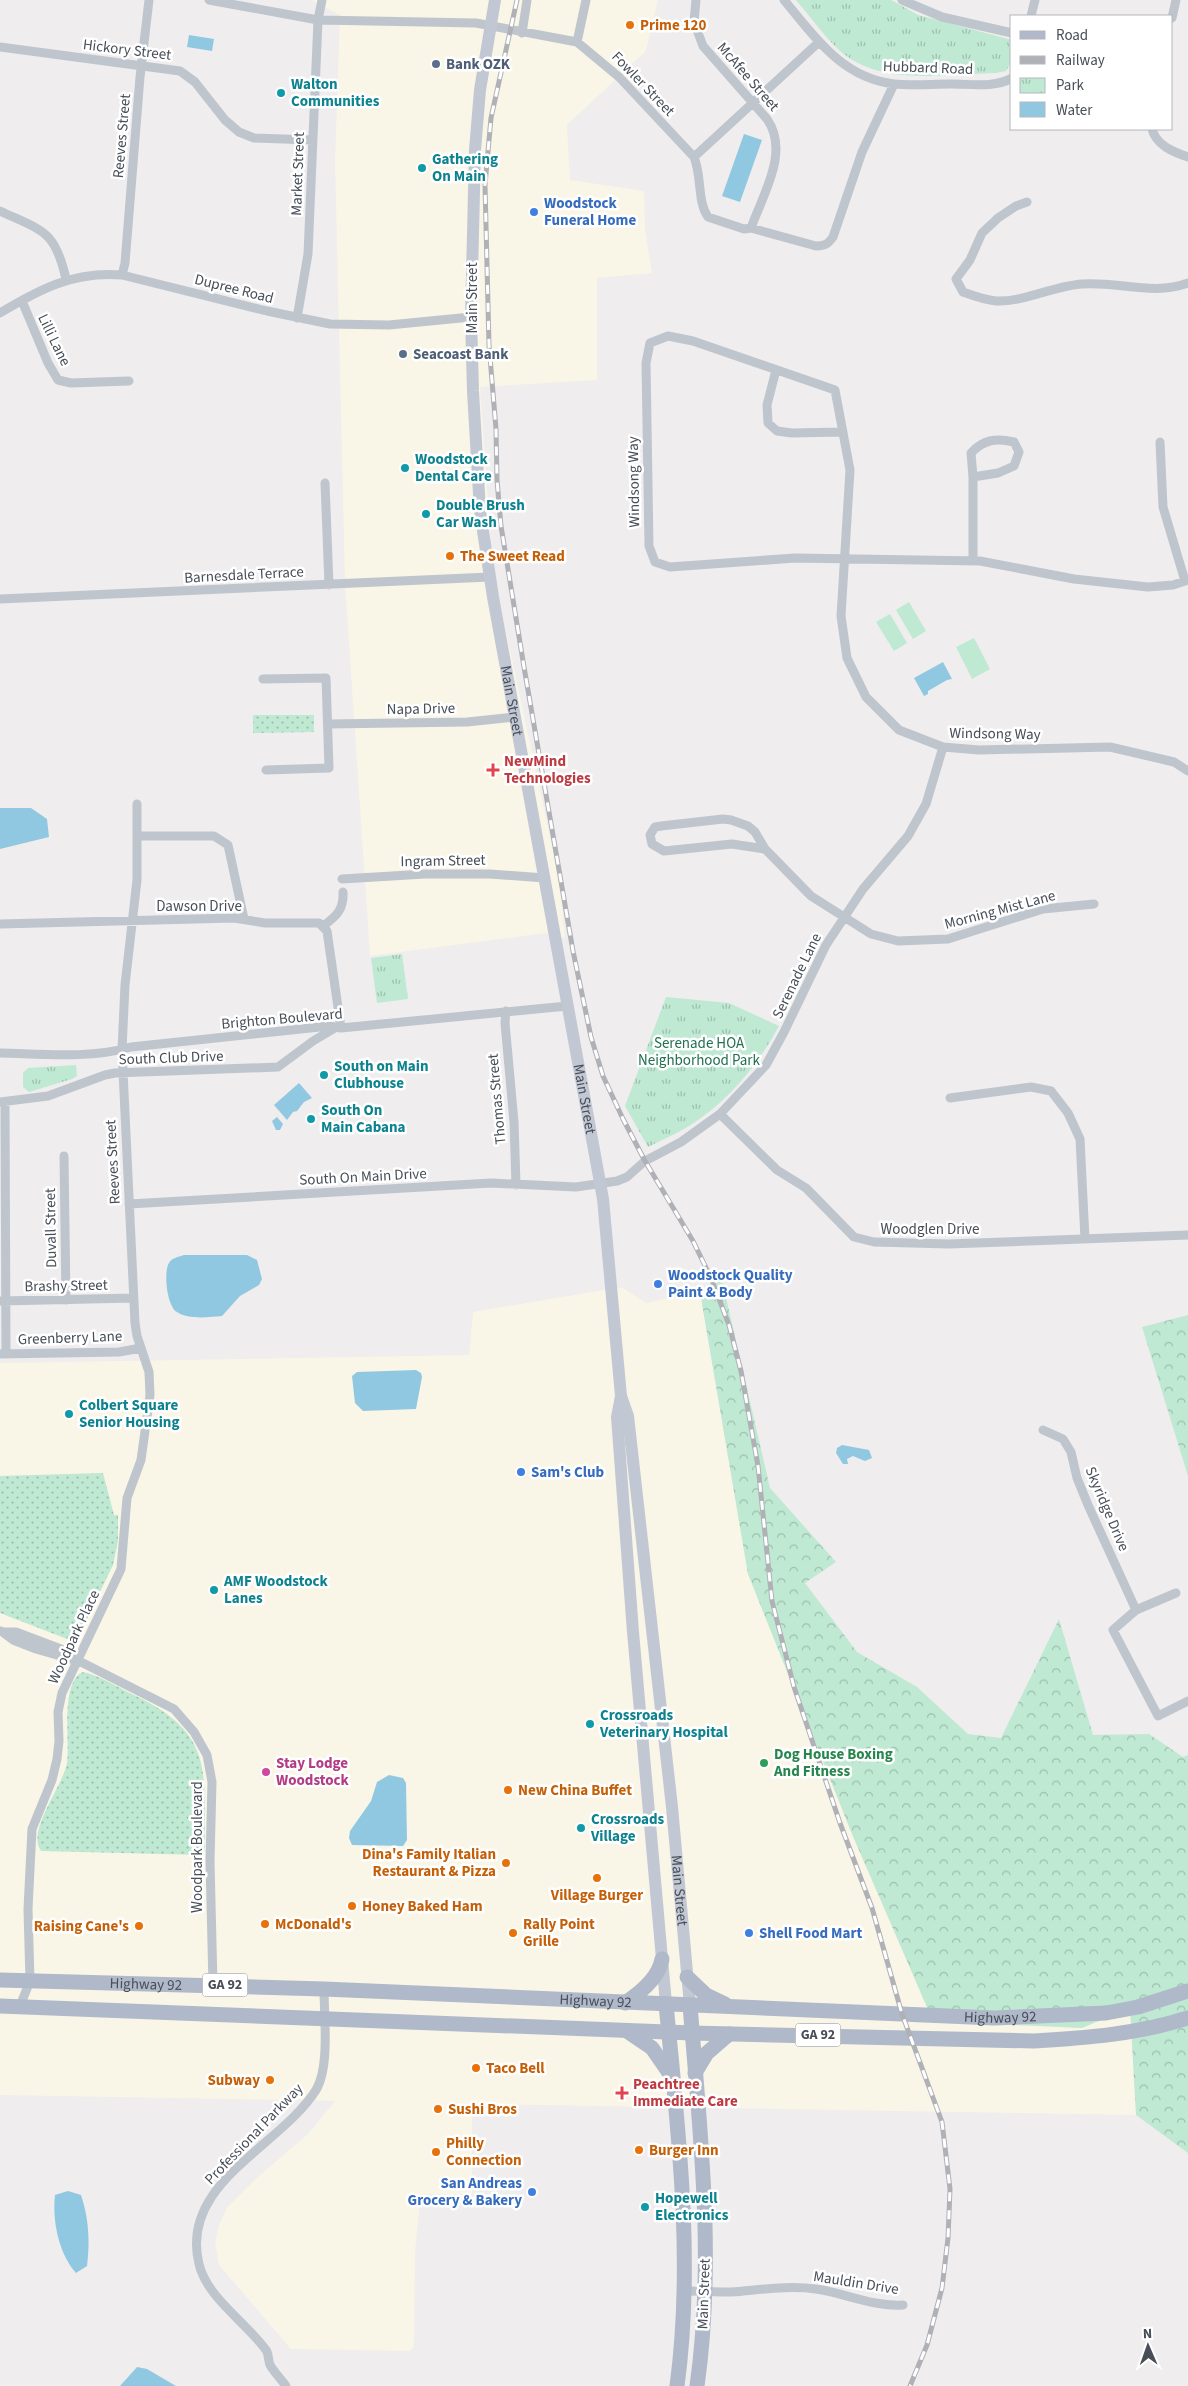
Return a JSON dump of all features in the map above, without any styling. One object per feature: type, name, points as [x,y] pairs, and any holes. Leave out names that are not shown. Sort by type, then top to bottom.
[{"type":"main road","name":"Main Street","points":[[495,0],[480,90],[475,150],[471,318],[480,511],[490,577],[604,1212],[621,1396],[628,1416],[642,1535],[672,1800],[705,2208],[705,2291],[697,2386]]},
{"type":"main road","name":"Main Street","points":[[621,1396],[617,1417],[619,1445],[682,2209],[684,2291],[677,2386]]},
{"type":"main road","points":[[625,2002],[652,1980],[661,1965],[662,1959]]},
{"type":"main road","points":[[687,1977],[706,1995],[733,2007]]},
{"type":"main road","name":"Highway 92","points":[[0,1980],[324,1989],[994,2018],[1106,2013],[1138,2007],[1188,1991]]},
{"type":"main road","name":"Highway 92","points":[[0,2006],[692,2033],[1034,2041],[1090,2038],[1188,2018]]},
{"type":"main road","points":[[994,2018],[996,2039]]},
{"type":"main road","points":[[623,2030],[647,2044],[663,2061],[672,2077]]},
{"type":"main road","points":[[695,2073],[707,2052],[729,2034]]},
{"type":"street","name":"Reeves Street","points":[[122,275],[125,264],[141,65],[149,0]]},
{"type":"street","points":[[208,0],[318,20],[457,22],[490,25],[522,33],[577,42],[586,0]]},
{"type":"street","name":"Market Street","points":[[297,318],[308,254],[318,20],[322,0]]},
{"type":"street","points":[[522,33],[527,0]]},
{"type":"street","name":"McAfee Street","points":[[696,0],[694,22],[703,46],[774,128],[777,150],[751,228]]},
{"type":"street","name":"Hubbard Road","points":[[784,0],[819,42],[850,69],[878,81],[894,84],[996,84],[1010,79]]},
{"type":"street","points":[[902,0],[942,17],[1010,33]]},
{"type":"street","points":[[1031,15],[1034,0]]},
{"type":"street","points":[[1173,15],[1176,0]]},
{"type":"street","name":"Fowler Street","points":[[577,42],[619,77],[694,157],[698,166],[703,206],[708,217],[744,229],[751,228],[816,246],[823,246],[829,243],[867,138],[894,84]]},
{"type":"street","points":[[694,157],[819,42]]},
{"type":"street","name":"Hickory Street","points":[[0,47],[171,68],[189,76],[225,120],[246,136],[314,140]]},
{"type":"street","points":[[1152,130],[1170,151],[1188,156]]},
{"type":"street","points":[[1027,202],[1016,206],[998,218],[982,233],[970,260],[956,279],[963,292],[979,298],[997,301],[1082,284],[1157,289],[1188,283]]},
{"type":"street","points":[[0,211],[34,227],[52,240],[62,258],[66,279]]},
{"type":"street","name":"Dupree Road","points":[[0,313],[66,279],[106,274],[122,275],[297,318],[330,324],[368,326],[471,318]]},
{"type":"street","name":"Lilli Lane","points":[[22,301],[48,363],[58,380],[71,383],[129,381]]},
{"type":"street","name":"Windsong Way","points":[[1186,581],[1174,586],[1139,586],[1074,579],[973,561],[844,560],[795,558],[670,567],[655,562],[649,546],[646,363],[650,343],[668,336],[693,341],[835,390],[850,470],[844,560],[841,616],[847,658],[866,697],[899,730],[942,747],[979,750],[1110,747],[1174,762],[1188,771]]},
{"type":"street","points":[[776,370],[767,405],[768,423],[777,431],[785,432],[843,432]]},
{"type":"street","points":[[973,477],[998,473],[1014,466],[1019,452],[1014,442],[997,439],[979,444],[971,452],[973,477],[973,561]]},
{"type":"street","points":[[1160,442],[1162,507],[1186,581]]},
{"type":"street","points":[[325,483],[329,585]]},
{"type":"street","name":"Barnesdale Terrace","points":[[0,599],[490,577]]},
{"type":"street","points":[[263,679],[326,678],[328,724],[329,768],[266,770]]},
{"type":"street","name":"Napa Drive","points":[[328,724],[467,722],[515,717]]},
{"type":"street","name":"Serenade Lane","points":[[599,1184],[628,1177],[645,1161],[681,1142],[720,1114],[766,1065],[784,1032],[818,959],[843,918],[863,889],[908,836],[926,804],[942,747]]},
{"type":"street","name":"Reeves Street","points":[[125,1514],[127,1498],[141,1460],[150,1395],[149,1372],[135,1323],[122,1074],[125,985],[136,880],[137,804]]},
{"type":"street","name":"Morning Mist Lane","points":[[765,849],[732,844],[664,851],[652,844],[650,835],[655,828],[660,826],[732,820],[748,826],[755,832],[765,849],[798,884],[843,918],[871,934],[885,938],[923,942],[964,935],[1043,909],[1094,904]]},
{"type":"street","points":[[137,836],[214,836],[228,845],[244,918]]},
{"type":"street","name":"Ingram Street","points":[[342,879],[425,874],[490,874],[545,878]]},
{"type":"street","points":[[338,1028],[327,931],[324,926],[333,919],[342,907],[343,892]]},
{"type":"street","name":"Dawson Drive","points":[[0,924],[244,918],[265,923],[313,922],[324,926]]},
{"type":"street","name":"Brighton Boulevard","points":[[0,1053],[61,1054],[122,1050],[316,1028],[338,1028],[567,1006]]},
{"type":"street","name":"Thomas Street","points":[[506,1011],[505,1023],[516,1160],[516,1185]]},
{"type":"street","name":"South Club Drive","points":[[3,1102],[39,1098],[105,1075],[278,1067],[313,1041],[338,1028]]},
{"type":"street","points":[[950,1098],[1031,1087],[1051,1090],[1068,1113],[1080,1139],[1085,1239]]},
{"type":"street","points":[[3,1102],[3,1354]]},
{"type":"street","name":"Woodglen Drive","points":[[720,1114],[777,1170],[806,1188],[854,1237],[874,1242],[949,1244],[1188,1236]]},
{"type":"street","name":"Duvall Street","points":[[64,1156],[66,1300]]},
{"type":"street","name":"South On Main Drive","points":[[129,1204],[492,1183],[565,1188],[599,1184]]},
{"type":"street","name":"Brashy Street","points":[[2,1301],[133,1298]]},
{"type":"street","name":"Greenberry Lane","points":[[3,1354],[119,1352],[141,1348]]},
{"type":"street","name":"Skyridge Drive","points":[[1043,1430],[1063,1439],[1071,1452],[1080,1487],[1136,1610]]},
{"type":"street","name":"Woodpark Place","points":[[20,2006],[30,1981],[28,1909],[32,1829],[52,1780],[59,1741],[58,1712],[62,1693],[121,1569],[125,1537],[125,1514]]},
{"type":"street","points":[[1176,1593],[1136,1610],[1113,1630],[1158,1716],[1188,1701]]},
{"type":"street","name":"Woodpark Boulevard","points":[[2,1631],[16,1632],[61,1648],[77,1660],[174,1709],[194,1732],[207,1755],[212,1782],[210,1861],[212,1985]]},
{"type":"street","name":"Professional Parkway","points":[[286,2386],[270,2364],[267,2352],[224,2304],[205,2278],[199,2265],[196,2239],[200,2218],[211,2197],[243,2161],[292,2118],[316,2089],[322,2066],[324,1989]]},
{"type":"street","name":"Mauldin Drive","points":[[684,2291],[729,2292],[775,2288],[815,2289],[872,2302],[892,2305],[903,2304]]},
{"type":"shaded area","points":[[311,0],[658,0],[646,51],[567,125],[570,180],[644,191],[645,229],[652,273],[597,278],[597,380],[480,387],[493,571],[560,883],[565,938],[546,933],[370,956],[345,584],[335,162],[340,15]]},
{"type":"shaded area","points":[[623,1288],[646,1303],[700,1292],[748,1574],[852,1834],[933,2021],[1082,2028],[1130,2008],[1136,2115],[472,2104],[472,2194],[421,2194],[415,2251],[414,2346],[410,2351],[291,2349],[219,2265],[215,2243],[219,2225],[227,2208],[259,2176],[309,2133],[335,2101],[0,2095],[0,1363],[469,1355],[473,1312]]},
{"type":"green space","points":[[796,0],[891,0],[918,15],[1010,39],[1010,64],[1006,71],[996,73],[934,76],[892,74],[872,69],[854,61],[838,49]]},
{"type":"green space","points":[[909,602],[926,631],[913,639],[896,610]]},
{"type":"green space","points":[[890,614],[907,643],[894,651],[876,622]]},
{"type":"green space","points":[[974,638],[990,669],[972,679],[956,647]]},
{"type":"green space","points":[[253,715],[314,715],[314,732],[253,733]]},
{"type":"green space","points":[[402,954],[408,999],[377,1003],[371,958]]},
{"type":"green space","name":"Serenade HOA Neighborhood Park","points":[[666,997],[729,1003],[779,1026],[752,1068],[717,1106],[679,1132],[648,1147],[625,1106]]},
{"type":"green space","points":[[76,1065],[77,1076],[72,1079],[29,1092],[23,1087],[23,1073],[28,1068]]},
{"type":"green space","points":[[722,1280],[770,1488],[836,1562],[805,1583],[857,1652],[917,1687],[968,1734],[1001,1738],[1059,1619],[1093,1735],[1149,1734],[1183,1757],[1188,1755],[1188,2153],[1136,2115],[1130,2008],[1082,2028],[933,2021],[852,1834],[748,1574],[700,1292]]},
{"type":"green space","points":[[1188,1315],[1188,1476],[1142,1327]]},
{"type":"green space","points":[[103,1473],[114,1515],[118,1515],[118,1541],[113,1565],[81,1631],[75,1638],[67,1639],[0,1613],[0,1476]]},
{"type":"green space","points":[[83,1672],[102,1678],[159,1709],[178,1724],[191,1739],[199,1757],[205,1797],[205,1850],[202,1855],[41,1851],[38,1842],[38,1832],[67,1763],[68,1713],[71,1687],[76,1678]]},
{"type":"water","points":[[189,35],[214,39],[212,51],[187,47]]},
{"type":"water","points":[[744,134],[762,140],[740,202],[722,196]]},
{"type":"water","points":[[943,662],[952,679],[928,691],[928,694],[924,696],[914,678]]},
{"type":"water","points":[[0,808],[31,808],[47,819],[49,837],[0,849]]},
{"type":"water","points":[[299,1083],[312,1098],[304,1102],[287,1120],[274,1105]]},
{"type":"water","points":[[277,1117],[283,1124],[280,1130],[276,1130],[272,1121]]},
{"type":"water","points":[[184,1255],[247,1255],[257,1260],[262,1279],[259,1285],[240,1296],[222,1316],[199,1317],[182,1315],[171,1304],[166,1276],[170,1261]]},
{"type":"water","points":[[416,1370],[421,1373],[422,1377],[416,1409],[363,1411],[355,1403],[352,1376],[357,1372]]},
{"type":"water","points":[[842,1445],[869,1450],[872,1458],[865,1461],[853,1456],[847,1459],[848,1464],[843,1464],[836,1453],[837,1448]]},
{"type":"water","points":[[389,1775],[403,1778],[406,1783],[407,1840],[403,1846],[352,1845],[349,1838],[350,1831],[371,1801],[377,1782]]},
{"type":"water","points":[[68,2191],[81,2195],[88,2230],[87,2266],[76,2273],[61,2247],[56,2226],[55,2195]]},
{"type":"water","points":[[137,2367],[147,2369],[176,2386],[120,2386]]},
{"type":"railway","points":[[517,0],[491,118],[485,185],[489,345],[496,429],[497,480],[501,526],[524,667],[573,951],[591,1037],[603,1076],[623,1119],[645,1161],[693,1241],[711,1278],[729,1325],[741,1371],[758,1466],[772,1601],[794,1687],[840,1823],[872,1908],[902,2014],[942,2122],[950,2189],[948,2238],[942,2288],[927,2345],[910,2386]]},
{"type":"place","name":"Prime 120","points":[[630,25]]},
{"type":"place","name":"Bank OZK","points":[[436,64]]},
{"type":"place","name":"Walton Communities","points":[[281,93]]},
{"type":"place","name":"Gathering On Main","points":[[422,168]]},
{"type":"place","name":"Woodstock Funeral Home","points":[[534,212]]},
{"type":"place","name":"Seacoast Bank","points":[[403,354]]},
{"type":"place","name":"Woodstock Dental Care","points":[[405,468]]},
{"type":"place","name":"Double Brush Car Wash","points":[[426,514]]},
{"type":"place","name":"The Sweet Read","points":[[450,556]]},
{"type":"place","name":"NewMind Technologies","points":[[493,770]]},
{"type":"place","name":"South on Main Clubhouse","points":[[324,1075]]},
{"type":"place","name":"South On Main Cabana","points":[[311,1119]]},
{"type":"place","name":"Woodstock Quality Paint & Body","points":[[658,1284]]},
{"type":"place","name":"Colbert Square Senior Housing","points":[[69,1414]]},
{"type":"place","name":"Sam's Club","points":[[521,1472]]},
{"type":"place","name":"AMF Woodstock Lanes","points":[[214,1590]]},
{"type":"place","name":"Crossroads Veterinary Hospital","points":[[590,1724]]},
{"type":"place","name":"Dog House Boxing And Fitness","points":[[764,1763]]},
{"type":"place","name":"Stay Lodge Woodstock","points":[[266,1772]]},
{"type":"place","name":"New China Buffet","points":[[508,1790]]},
{"type":"place","name":"Crossroads Village","points":[[581,1828]]},
{"type":"place","name":"Dina's Family Italian Restaurant & Pizza","points":[[506,1863]]},
{"type":"place","name":"Village Burger","points":[[597,1878]]},
{"type":"place","name":"Honey Baked Ham","points":[[352,1906]]},
{"type":"place","name":"McDonald's","points":[[265,1924]]},
{"type":"place","name":"Raising Cane's","points":[[139,1926]]},
{"type":"place","name":"Rally Point Grille","points":[[513,1933]]},
{"type":"place","name":"Shell Food Mart","points":[[749,1933]]},
{"type":"place","name":"Taco Bell","points":[[476,2068]]},
{"type":"place","name":"Subway","points":[[270,2080]]},
{"type":"place","name":"Peachtree Immediate Care","points":[[622,2093]]},
{"type":"place","name":"Sushi Bros","points":[[438,2109]]},
{"type":"place","name":"Burger Inn","points":[[639,2150]]},
{"type":"place","name":"Philly Connection","points":[[436,2152]]},
{"type":"place","name":"San Andreas Grocery & Bakery","points":[[532,2192]]},
{"type":"place","name":"Hopewell Electronics","points":[[645,2207]]}]
